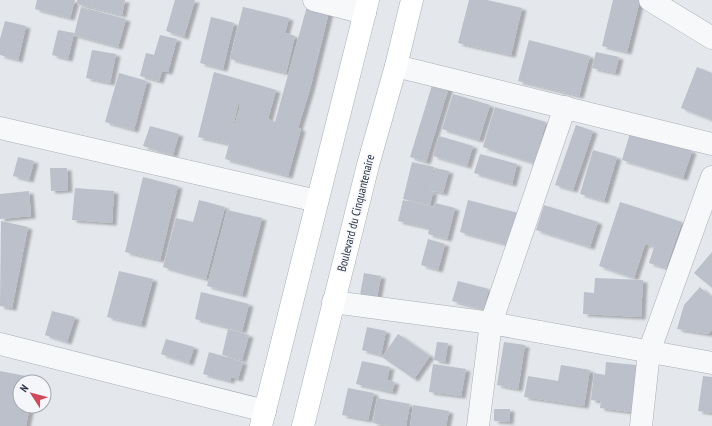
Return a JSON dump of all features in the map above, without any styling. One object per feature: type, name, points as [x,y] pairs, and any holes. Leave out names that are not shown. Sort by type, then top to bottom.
[{"type":"main road","name":"Boulevard du Cinquantenaire","points":[[303,426],[368,165],[396,66],[412,0]]},
{"type":"main road","points":[[263,418],[367,6]]},
{"type":"street","points":[[314,0],[367,6]]},
{"type":"street","points":[[650,0],[712,38]]},
{"type":"street","points":[[396,66],[712,144]]},
{"type":"street","points":[[478,426],[491,324],[565,107]]},
{"type":"street","points":[[0,128],[317,201]]},
{"type":"street","points":[[641,426],[649,352],[712,177]]},
{"type":"street","points":[[333,302],[491,324],[712,363]]},
{"type":"street","points":[[0,344],[263,418]]},
{"type":"building","points":[[37,0],[75,0],[70,18],[35,9]]},
{"type":"building","points":[[77,0],[125,0],[122,15],[77,4]]},
{"type":"building","points":[[175,0],[195,0],[184,37],[166,31]]},
{"type":"building","points":[[469,0],[487,0],[522,8],[511,55],[458,43]]},
{"type":"building","points":[[613,0],[640,0],[627,52],[602,46]]},
{"type":"building","points":[[307,6],[329,12],[310,89],[298,128],[301,129],[288,176],[225,159],[229,144],[198,137],[214,72],[276,90],[268,119],[275,122]],"holes":[[[239,100],[239,110],[230,140]]]},
{"type":"building","points":[[81,7],[126,19],[118,47],[74,35]]},
{"type":"building","points":[[243,7],[289,18],[285,33],[295,36],[286,73],[230,59]]},
{"type":"building","points":[[211,17],[234,23],[223,69],[200,63]]},
{"type":"building","points":[[5,21],[26,26],[18,60],[0,55],[0,39]]},
{"type":"building","points":[[58,30],[74,33],[68,59],[52,55]]},
{"type":"building","points":[[160,35],[177,39],[168,72],[162,71],[159,81],[140,76],[146,53],[154,55]]},
{"type":"building","points":[[529,40],[590,56],[579,96],[518,81]]},
{"type":"building","points":[[92,50],[116,54],[110,83],[86,78]]},
{"type":"building","points":[[596,52],[619,57],[615,73],[592,68]]},
{"type":"building","points":[[697,67],[712,73],[712,120],[681,108]]},
{"type":"building","points":[[119,73],[147,81],[134,130],[105,122]]},
{"type":"building","points":[[433,82],[449,87],[426,162],[410,157]]},
{"type":"building","points":[[453,94],[490,105],[479,140],[442,129]]},
{"type":"building","points":[[495,107],[546,122],[534,163],[483,147]]},
{"type":"building","points":[[576,125],[593,131],[573,190],[555,185]]},
{"type":"building","points":[[150,126],[179,134],[173,155],[143,146]]},
{"type":"building","points":[[630,133],[692,151],[683,178],[622,160]]},
{"type":"building","points":[[439,136],[473,146],[467,166],[433,156]]},
{"type":"building","points":[[593,150],[617,157],[604,201],[580,194]]},
{"type":"building","points":[[480,154],[517,164],[512,184],[474,173]]},
{"type":"building","points":[[18,157],[34,161],[29,180],[13,176]]},
{"type":"building","points":[[412,162],[434,167],[428,191],[433,192],[430,205],[403,199]]},
{"type":"building","points":[[50,168],[67,168],[68,190],[51,191]]},
{"type":"building","points":[[435,168],[449,171],[443,193],[429,190]]},
{"type":"building","points":[[143,177],[178,186],[160,260],[125,252]]},
{"type":"building","points":[[75,188],[114,191],[112,223],[72,220]]},
{"type":"building","points":[[29,191],[31,216],[0,219],[0,194]]},
{"type":"building","points":[[199,200],[225,207],[206,279],[163,267],[176,218],[193,222]]},
{"type":"building","points":[[403,200],[434,207],[429,228],[398,221]]},
{"type":"building","points":[[468,200],[518,213],[509,245],[460,232]]},
{"type":"building","points":[[620,202],[682,222],[666,268],[649,263],[654,247],[645,244],[634,278],[599,266]]},
{"type":"building","points":[[435,203],[455,208],[447,239],[428,234]]},
{"type":"building","points":[[544,205],[598,222],[590,247],[536,230]]},
{"type":"building","points":[[227,210],[262,218],[242,295],[207,286]]},
{"type":"building","points":[[1,221],[28,227],[12,308],[0,306]]},
{"type":"building","points":[[428,239],[445,244],[438,270],[421,265]]},
{"type":"building","points":[[712,252],[712,288],[694,273]]},
{"type":"building","points":[[119,271],[153,279],[141,325],[107,317]]},
{"type":"building","points":[[364,273],[381,276],[377,298],[360,295]]},
{"type":"building","points":[[595,278],[643,280],[641,317],[583,314],[584,292],[594,293]]},
{"type":"building","points":[[458,281],[489,289],[483,309],[452,301]]},
{"type":"building","points":[[700,287],[712,298],[712,330],[708,334],[677,329],[684,305]]},
{"type":"building","points":[[201,292],[249,304],[242,331],[195,319]]},
{"type":"building","points":[[52,311],[75,317],[67,342],[45,335]]},
{"type":"building","points":[[367,327],[386,331],[381,355],[362,350]]},
{"type":"building","points":[[228,329],[249,335],[242,360],[222,355]]},
{"type":"building","points":[[398,334],[430,356],[414,379],[382,357]]},
{"type":"building","points":[[166,339],[194,347],[189,363],[161,354]]},
{"type":"building","points":[[437,342],[448,343],[445,362],[434,360]]},
{"type":"building","points":[[504,342],[525,345],[518,389],[497,385]]},
{"type":"building","points":[[209,352],[243,362],[238,379],[231,377],[230,381],[203,374]]},
{"type":"building","points":[[362,361],[390,367],[387,380],[395,382],[392,392],[356,384]]},
{"type":"building","points":[[606,362],[636,365],[631,412],[600,408],[601,401],[591,400],[594,373],[605,375]]},
{"type":"building","points":[[433,364],[466,369],[461,396],[429,392]]},
{"type":"building","points":[[561,365],[590,370],[584,406],[524,397],[528,376],[558,381]]},
{"type":"building","points":[[0,371],[15,374],[12,374],[12,414],[28,414],[26,426],[0,426]]},
{"type":"building","points":[[703,376],[712,377],[712,413],[698,411]]},
{"type":"building","points":[[348,388],[374,393],[368,420],[342,415]]},
{"type":"building","points":[[377,398],[410,404],[406,426],[389,426],[373,423]]},
{"type":"building","points":[[413,405],[449,411],[446,426],[410,426]]},
{"type":"building","points":[[494,409],[510,409],[509,422],[494,421]]}]
